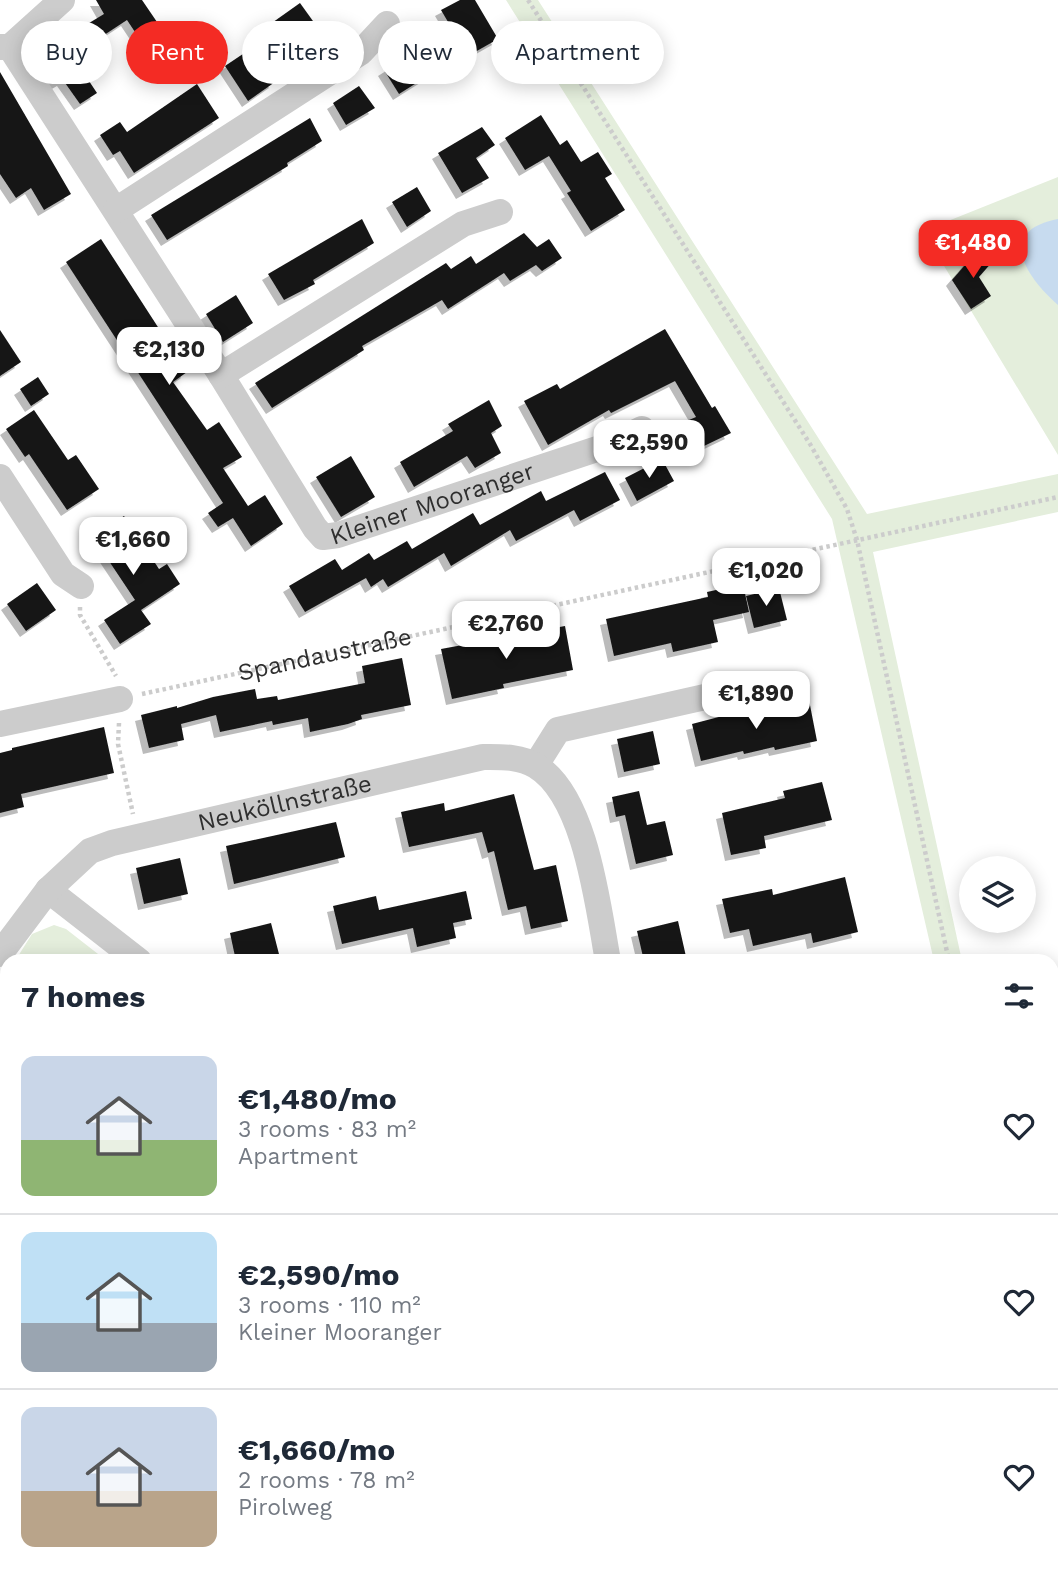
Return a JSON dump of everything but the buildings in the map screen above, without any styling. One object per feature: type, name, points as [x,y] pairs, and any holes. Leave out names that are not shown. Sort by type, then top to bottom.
[{"type":"street","name":"Kleiner Mooranger","points":[[62,0],[5,47],[116,210],[323,537],[338,535],[609,445],[642,429]]},
{"type":"street","points":[[116,210],[361,52],[378,34]]},
{"type":"street","points":[[220,375],[463,224],[500,212]]},
{"type":"street","points":[[0,477],[63,574],[81,586]]},
{"type":"street","points":[[607,954],[582,837],[567,801],[556,783],[536,765],[558,730],[746,688]]},
{"type":"street","points":[[0,724],[120,699]]},
{"type":"street","name":"Neuköllnstraße","points":[[0,954],[48,890],[90,851],[138,836],[483,757],[512,757],[536,765]]},
{"type":"street","points":[[48,890],[130,954]]},
{"type":"path","points":[[527,0],[810,444],[847,509],[857,540],[947,954]]},
{"type":"path","name":"Spandaustraße","points":[[120,699],[1058,497]]},
{"type":"green space","points":[[506,0],[538,0],[551,21],[519,21]]},
{"type":"green space","points":[[559,84],[592,84],[867,514],[1058,474],[1058,512],[873,552],[960,954],[932,954],[832,519]]},
{"type":"green space","points":[[1058,177],[1058,455],[923,231]]},
{"type":"green space","points":[[54,925],[66,929],[98,954],[19,954],[32,934]]},
{"type":"water","points":[[1058,219],[1058,305],[1027,269],[1022,256],[1022,244],[1027,234],[1039,225]]}]
